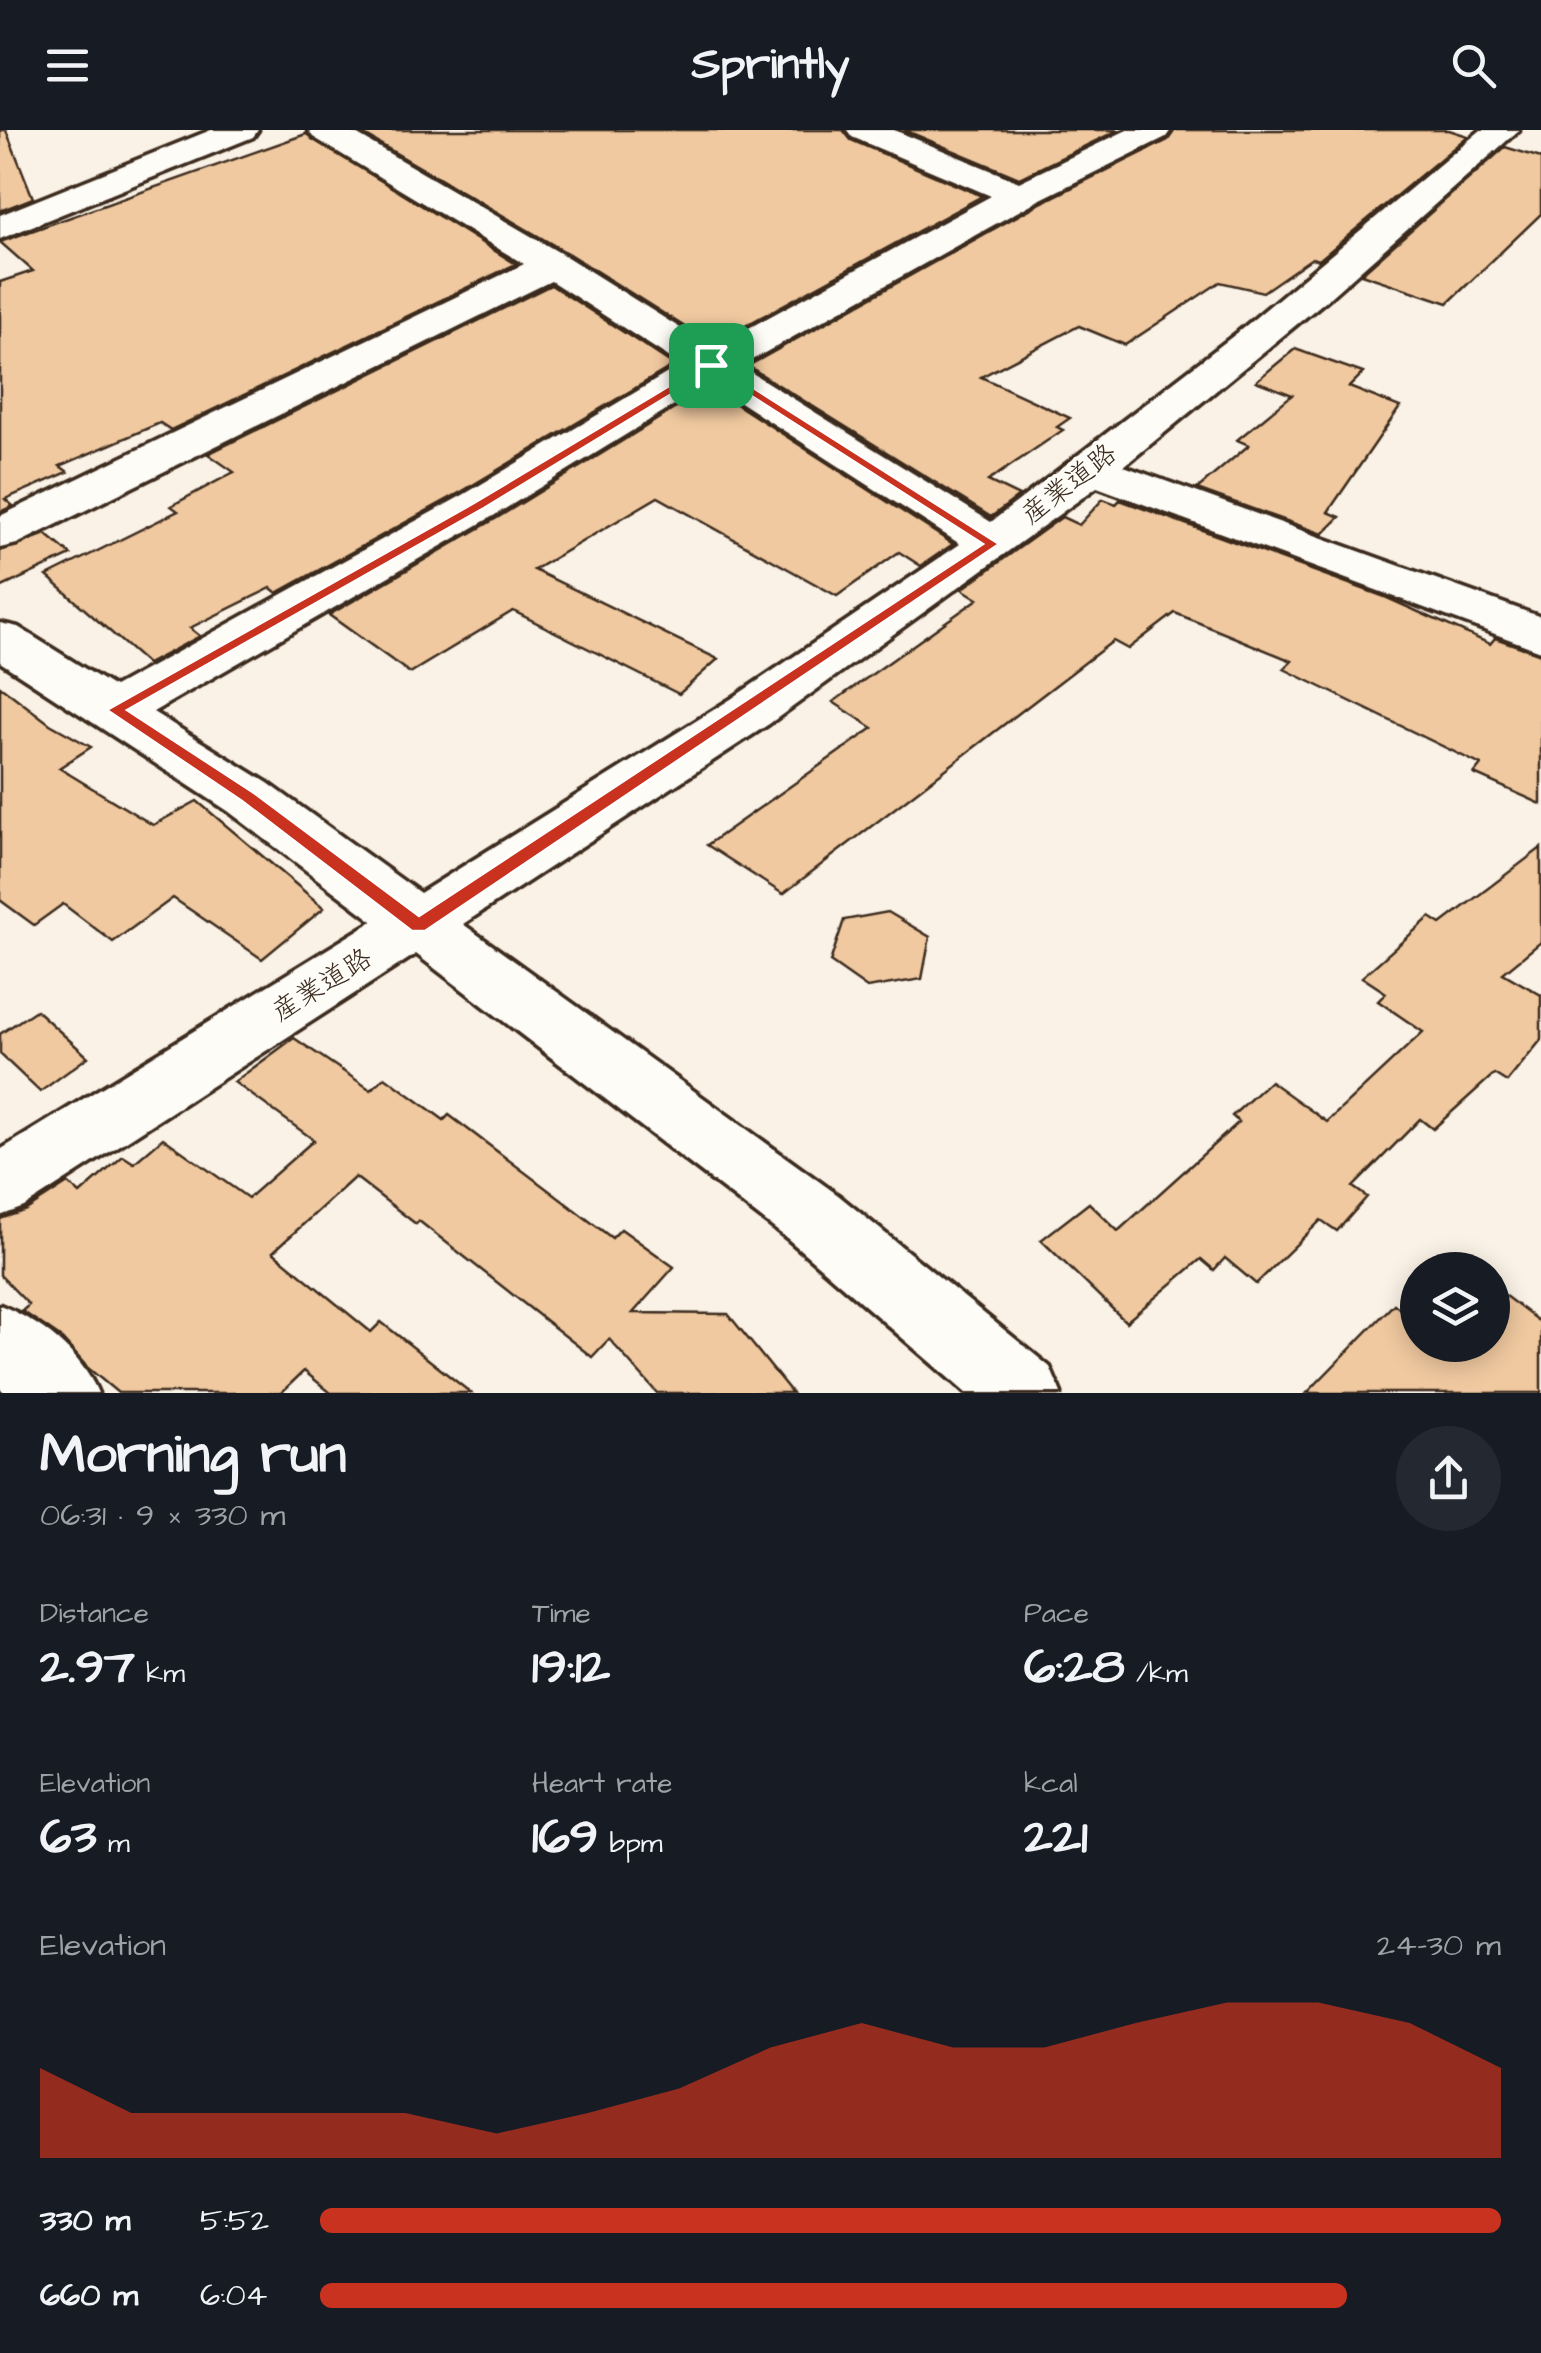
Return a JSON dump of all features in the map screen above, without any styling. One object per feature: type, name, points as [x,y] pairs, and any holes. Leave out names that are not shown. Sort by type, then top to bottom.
[{"type":"street","points":[[0,228],[241,130]]},
{"type":"street","points":[[325,130],[553,265],[992,544]]},
{"type":"street","points":[[864,130],[1020,195]]},
{"type":"street","points":[[115,710],[479,506],[711,365],[1020,195],[1154,130]]},
{"type":"street","points":[[1505,130],[1541,139]]},
{"type":"street","name":"産業道路","points":[[0,1186],[418,926],[992,544],[1368,246],[1505,130]]},
{"type":"street","points":[[0,534],[553,265]]},
{"type":"street","points":[[1091,468],[1541,635]]},
{"type":"street","points":[[0,639],[248,797],[813,1217],[1023,1393]]},
{"type":"street","points":[[0,1340],[60,1393]]},
{"type":"building","points":[[0,130],[6,130],[33,198],[0,211]]},
{"type":"building","points":[[356,130],[843,130],[851,140],[982,196],[712,344],[569,254]]},
{"type":"building","points":[[904,130],[1118,130],[1019,178]]},
{"type":"building","points":[[1175,130],[1449,130],[1468,136],[1319,260],[1312,258],[1263,292],[1220,282],[1125,345],[1079,326],[981,377],[1070,418],[1057,427],[1063,430],[988,481],[1019,496],[991,517],[748,366],[1035,206],[1168,140]]},
{"type":"building","points":[[306,134],[516,264],[171,430],[160,423],[60,466],[68,472],[5,499],[13,506],[0,512],[0,282],[33,271],[0,242]]},
{"type":"building","points":[[1505,147],[1541,158],[1541,214],[1448,303],[1361,274]]},
{"type":"building","points":[[551,285],[674,365],[461,492],[277,593],[271,588],[190,628],[200,636],[147,664],[47,576],[178,511],[171,506],[234,472],[208,454]]},
{"type":"building","points":[[1295,349],[1363,373],[1349,387],[1400,407],[1328,512],[1340,517],[1323,534],[1197,489],[1249,445],[1237,440],[1292,395],[1256,381]]},
{"type":"building","points":[[710,387],[953,544],[921,566],[899,552],[837,596],[658,497],[534,570],[718,659],[679,694],[513,611],[410,673],[329,615],[497,518]]},
{"type":"building","points":[[1103,499],[1116,504],[1120,500],[1385,597],[1490,644],[1495,638],[1541,654],[1541,804],[1474,774],[1481,765],[1284,669],[1292,661],[1175,613],[1128,649],[1113,641],[783,894],[707,845],[873,728],[833,702],[978,599],[962,589],[1062,517],[1079,525]]},
{"type":"building","points":[[46,534],[71,555],[0,588],[0,551]]},
{"type":"building","points":[[0,686],[50,724],[91,747],[59,768],[153,825],[197,801],[324,908],[262,959],[173,898],[113,942],[63,904],[34,925],[0,900]]},
{"type":"building","points":[[1541,848],[1541,942],[1503,973],[1541,995],[1541,1040],[1507,1082],[1494,1074],[1433,1129],[1420,1119],[1353,1187],[1367,1197],[1337,1231],[1321,1220],[1256,1284],[1225,1258],[1214,1270],[1201,1259],[1126,1322],[1041,1240],[1089,1203],[1118,1231],[1239,1122],[1232,1116],[1270,1081],[1327,1122],[1423,1032],[1378,1001],[1386,993],[1362,977],[1430,917],[1441,924]]},
{"type":"building","points":[[888,912],[930,937],[922,979],[867,988],[830,962],[844,920]]},
{"type":"building","points":[[36,1010],[88,1057],[40,1092],[0,1054],[0,1034]]},
{"type":"building","points":[[294,1038],[371,1090],[385,1077],[444,1120],[449,1115],[612,1238],[621,1229],[674,1267],[633,1313],[728,1314],[792,1393],[657,1393],[609,1339],[592,1357],[419,1221],[416,1224],[355,1177],[273,1252],[371,1332],[381,1322],[471,1393],[331,1393],[304,1371],[281,1393],[118,1393],[60,1337],[22,1311],[29,1305],[0,1275],[0,1219],[26,1210],[68,1183],[80,1194],[123,1156],[134,1163],[163,1138],[248,1198],[314,1140],[234,1082]]},
{"type":"building","points":[[1510,1300],[1541,1323],[1541,1393],[1307,1393],[1394,1304],[1399,1308],[1400,1362],[1510,1362]]},
{"type":"route","points":[[711,365],[992,544],[783,687],[418,926],[248,797],[115,710],[479,506],[711,365]]}]
